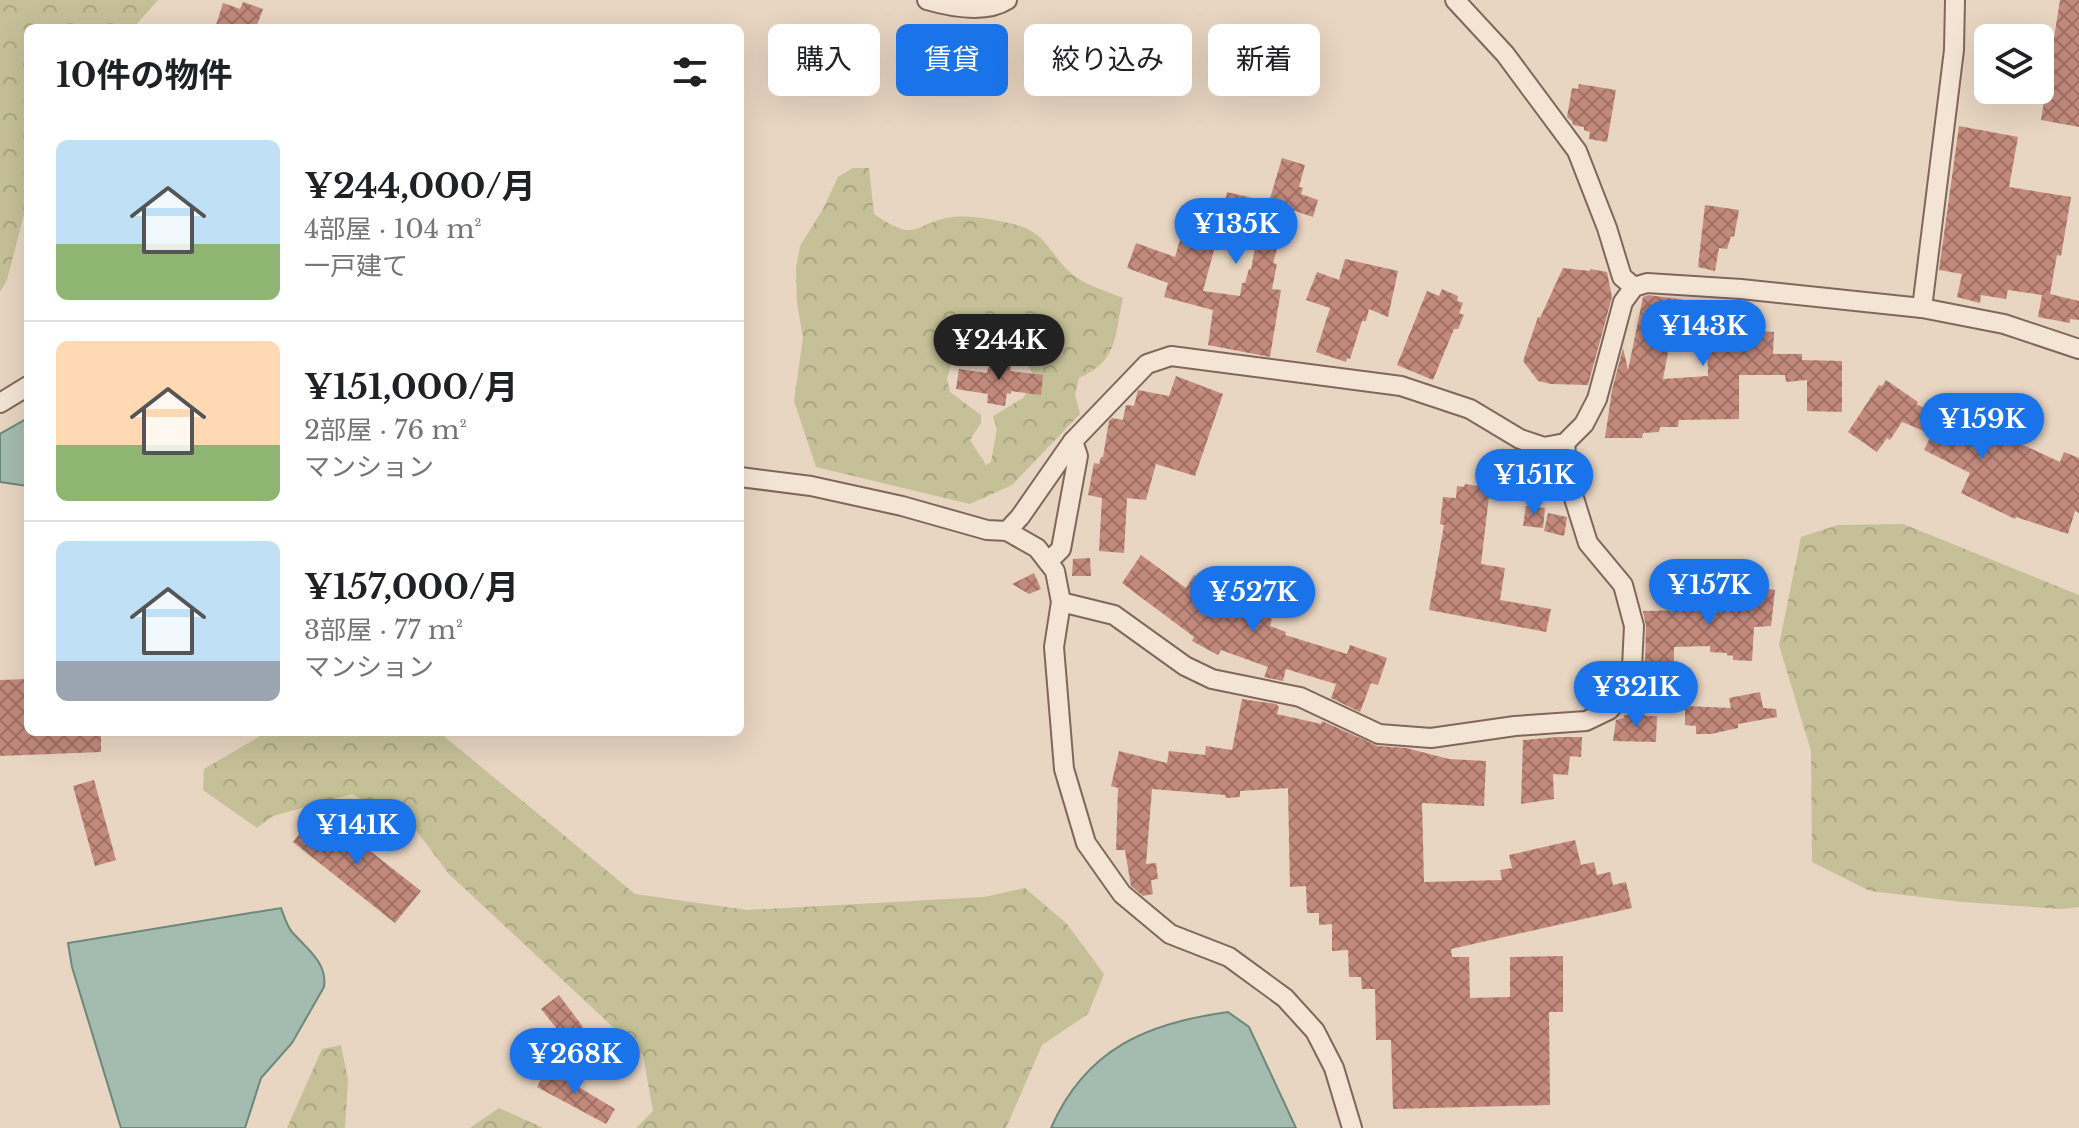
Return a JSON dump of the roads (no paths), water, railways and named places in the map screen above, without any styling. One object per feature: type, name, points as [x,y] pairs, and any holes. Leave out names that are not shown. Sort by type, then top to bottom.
[{"type":"street","points":[[927,0],[951,7],[997,6],[1007,0]]},
{"type":"street","points":[[1455,0],[1505,54],[1577,151],[1622,277],[1634,287]]},
{"type":"street","points":[[1922,308],[1954,50],[1955,0]]},
{"type":"street","points":[[1007,531],[1073,441],[1147,364],[1171,356],[1401,386],[1470,409],[1520,439],[1544,447],[1565,443],[1584,424],[1597,399],[1623,302],[1634,287],[1647,283],[1922,308],[2004,324],[2079,349]]},
{"type":"street","points":[[0,403],[24,388]]},
{"type":"street","points":[[1048,562],[1061,549],[1078,456],[1073,441]]},
{"type":"street","points":[[1061,602],[1114,615],[1185,666],[1212,679],[1300,697],[1379,734],[1431,738],[1515,726],[1586,721],[1609,710],[1624,693],[1632,667],[1634,626],[1623,585],[1588,543],[1568,479],[1565,443]]},
{"type":"street","points":[[744,478],[811,486],[902,506],[987,530],[1007,531],[1037,548],[1055,571],[1061,602],[1054,647],[1064,769],[1086,843],[1122,894],[1170,934],[1229,957],[1285,998],[1315,1031],[1334,1068],[1352,1128]]}]
